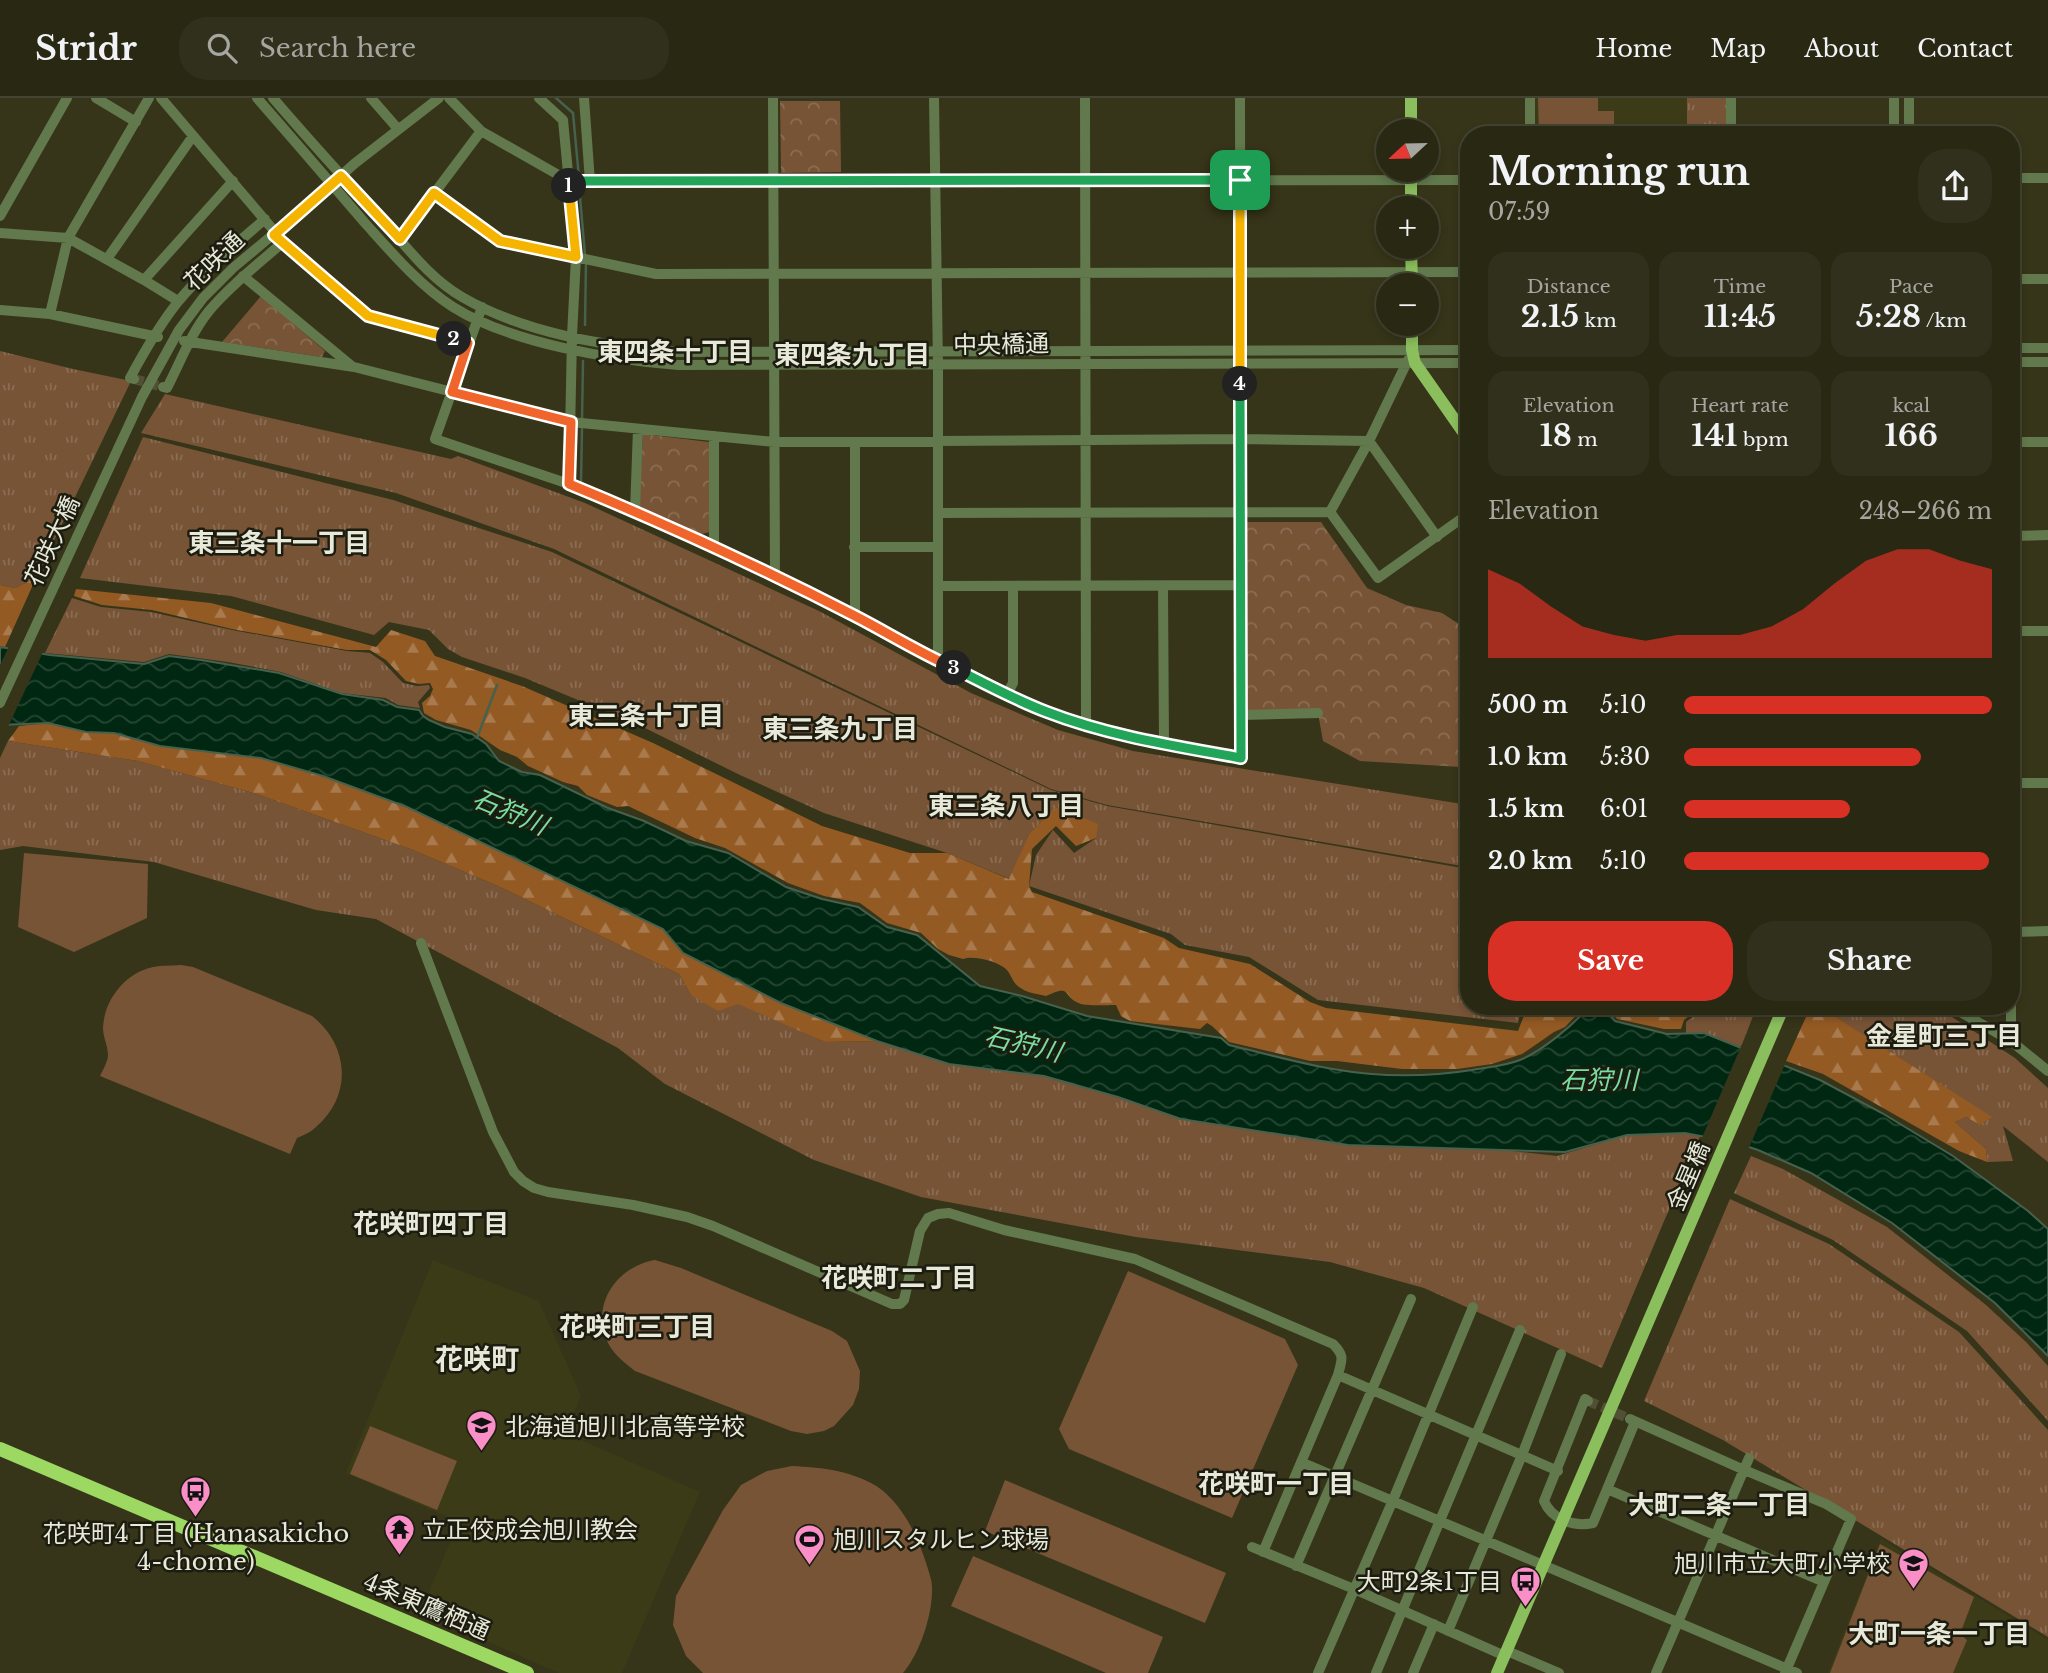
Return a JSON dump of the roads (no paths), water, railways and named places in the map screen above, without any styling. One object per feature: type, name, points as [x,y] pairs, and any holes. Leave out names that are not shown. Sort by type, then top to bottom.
[{"type":"highway","name":"4条東鷹栖通","points":[[0,1449],[527,1673]]},
{"type":"main road","points":[[1411,98],[1411,119]]},
{"type":"main road","points":[[1412,336],[1411,363],[1460,428]]},
{"type":"main road","name":"金星橋","points":[[1497,1673],[1780,1015]]},
{"type":"street","points":[[0,216],[67,98]]},
{"type":"street","points":[[96,98],[135,122]]},
{"type":"street","points":[[50,314],[68,238],[149,98]]},
{"type":"street","points":[[161,98],[265,219],[282,243],[368,316],[468,343]]},
{"type":"street","name":"中央橋通","points":[[257,98],[394,256],[427,288],[454,308],[477,319],[511,333],[572,349],[659,364],[938,366],[1460,363]]},
{"type":"street","name":"中央橋通","points":[[272,98],[428,272],[461,297],[482,307],[539,329],[572,336],[677,352],[1460,350]]},
{"type":"street","points":[[372,98],[398,130]]},
{"type":"street","name":"花咲通","points":[[142,397],[171,344],[204,298],[233,268],[341,176],[439,98]]},
{"type":"street","points":[[449,98],[481,131],[580,182],[1240,180],[1376,176]]},
{"type":"street","points":[[539,98],[563,120],[580,182]]},
{"type":"street","points":[[569,484],[579,422],[572,336],[583,259],[580,182],[584,98]]},
{"type":"street","points":[[773,98],[775,577]]},
{"type":"street","points":[[934,98],[938,661]]},
{"type":"street","points":[[1085,98],[1086,724]]},
{"type":"street","points":[[482,307],[435,439],[569,484],[635,511],[855,616],[938,661],[1046,712],[1164,744],[1241,758],[1240,98]]},
{"type":"street","points":[[1530,98],[1530,126]]},
{"type":"street","points":[[1731,98],[1731,126]]},
{"type":"street","points":[[1895,98],[1895,126]]},
{"type":"street","points":[[1909,98],[1909,126]]},
{"type":"street","points":[[400,239],[481,131]]},
{"type":"street","points":[[107,259],[193,136]]},
{"type":"street","points":[[1439,177],[1460,179]]},
{"type":"street","points":[[2020,178],[2048,178]]},
{"type":"street","points":[[144,280],[233,181]]},
{"type":"street","points":[[434,193],[500,241],[656,274],[1241,272],[1376,277]]},
{"type":"street","points":[[134,379],[130,378],[178,301],[218,260],[265,219]]},
{"type":"street","points":[[0,233],[68,238],[178,301]]},
{"type":"street","points":[[163,387],[167,388],[187,342],[208,312],[243,276],[282,243]]},
{"type":"street","points":[[1439,275],[1460,273]]},
{"type":"street","points":[[243,276],[354,368]]},
{"type":"street","points":[[2020,279],[2048,279]]},
{"type":"street","points":[[0,310],[50,314],[156,337]]},
{"type":"street","points":[[187,342],[354,368],[579,422],[774,442],[1241,439],[1369,441]]},
{"type":"street","points":[[2020,348],[2048,348]]},
{"type":"street","points":[[2020,362],[2048,362]]},
{"type":"street","points":[[1330,512],[1411,363]]},
{"type":"street","name":"花咲大橋","points":[[0,703],[142,397]]},
{"type":"street","points":[[635,511],[638,429]]},
{"type":"street","points":[[713,547],[714,436]]},
{"type":"street","points":[[1369,441],[1437,537]]},
{"type":"street","points":[[855,442],[855,616]]},
{"type":"street","points":[[2020,442],[2048,442]]},
{"type":"street","points":[[938,513],[1330,512]]},
{"type":"street","points":[[1330,512],[1378,578],[1460,520]]},
{"type":"street","points":[[2020,536],[2048,536]]},
{"type":"street","points":[[854,547],[938,547]]},
{"type":"street","points":[[938,586],[1241,585]]},
{"type":"street","points":[[1007,694],[1013,683],[1013,586]]},
{"type":"street","points":[[1163,586],[1164,744]]},
{"type":"street","points":[[2020,631],[2048,631]]},
{"type":"street","points":[[1242,715],[1318,713]]},
{"type":"street","points":[[2020,783],[2048,783]]},
{"type":"street","points":[[2020,932],[2048,931]]},
{"type":"street","points":[[421,943],[493,1132],[514,1172],[534,1188],[687,1217],[892,1304],[900,1304],[904,1300],[920,1231],[928,1218],[949,1213],[1004,1230],[1135,1259],[1333,1344],[1341,1352],[1343,1359],[1338,1375],[1263,1552]]},
{"type":"street","points":[[1966,1015],[2011,1041],[2048,1071]]},
{"type":"street","points":[[2011,1015],[2011,1041]]},
{"type":"street","points":[[1296,1566],[1411,1299]]},
{"type":"street","points":[[1318,1673],[1473,1307]]},
{"type":"street","points":[[1376,1673],[1520,1330]]},
{"type":"street","points":[[1448,1631],[1561,1354]]},
{"type":"street","points":[[1338,1375],[1558,1471]]},
{"type":"street","points":[[1301,1462],[1678,1621],[1790,1672],[1851,1519],[1826,1504],[1632,1420],[1593,1523],[1582,1525],[1563,1521],[1544,1501],[1585,1399],[1588,1401]]},
{"type":"street","points":[[1656,1673],[1748,1458]]},
{"type":"street","points":[[1607,1489],[1824,1582]]},
{"type":"street","points":[[1252,1547],[1448,1631],[1559,1673]]},
{"type":"street","points":[[1413,1673],[1434,1624]]},
{"type":"water","name":"石狩川","points":[[0,647],[144,664],[169,656],[279,673],[342,694],[383,700],[397,707],[419,710],[429,720],[472,734],[486,744],[499,761],[522,772],[540,775],[686,841],[728,853],[786,887],[858,907],[887,927],[917,935],[980,986],[1087,1016],[1221,1038],[1229,1045],[1320,1067],[1385,1075],[1421,1075],[1496,1066],[1529,1056],[1581,1015],[1610,1015],[1615,1021],[1667,1034],[1704,1033],[1820,1080],[1882,1113],[1953,1156],[2048,1229],[2048,1356],[1995,1303],[1892,1223],[1811,1173],[1737,1143],[1685,1133],[1627,1135],[1565,1152],[1348,1145],[1181,1119],[1118,1097],[1044,1076],[949,1064],[877,1041],[781,1003],[683,953],[663,929],[407,807],[323,776],[261,758],[160,746],[114,733],[86,732],[48,723],[0,725]]},
{"type":"waterway","points":[[556,98],[573,113],[579,178]]},
{"type":"waterway","points":[[579,185],[585,255]]},
{"type":"waterway","points":[[585,325],[586,261]]},
{"type":"waterway","points":[[582,421],[583,361]]},
{"type":"waterway","points":[[581,483],[582,427]]},
{"type":"waterway","points":[[477,738],[497,685]]},
{"type":"tunnel","points":[[134,379],[163,387]]},
{"type":"tunnel","points":[[1588,1401],[1630,1419]]},
{"type":"place","name":"北海道旭川北高等学校","points":[[482,1453]]},
{"type":"place","name":"花咲町4丁目 (Hanasakicho 4-chome)","points":[[196,1518]]},
{"type":"place","name":"立正佼成会旭川教会","points":[[399,1556]]},
{"type":"place","name":"旭川スタルヒン球場","points":[[810,1566]]},
{"type":"place","name":"旭川市立大町小学校","points":[[1913,1590]]},
{"type":"place","name":"大町2条1丁目","points":[[1525,1608]]},
{"type":"district","name":"東四条十丁目","points":[[675,352]]},
{"type":"district","name":"東四条九丁目","points":[[852,355]]},
{"type":"district","name":"東三条十一丁目","points":[[279,543]]},
{"type":"district","name":"東三条十丁目","points":[[646,716]]},
{"type":"district","name":"東三条九丁目","points":[[840,729]]},
{"type":"district","name":"東三条八丁目","points":[[1006,806]]},
{"type":"district","name":"金星町三丁目","points":[[1944,1036]]},
{"type":"district","name":"花咲町四丁目","points":[[431,1224]]},
{"type":"district","name":"花咲町二丁目","points":[[899,1278]]},
{"type":"district","name":"花咲町三丁目","points":[[637,1327]]},
{"type":"district","name":"花咲町","points":[[477,1359]]},
{"type":"district","name":"花咲町一丁目","points":[[1276,1484]]},
{"type":"district","name":"大町二条一丁目","points":[[1719,1505]]},
{"type":"district","name":"大町一条一丁目","points":[[1939,1634]]}]
